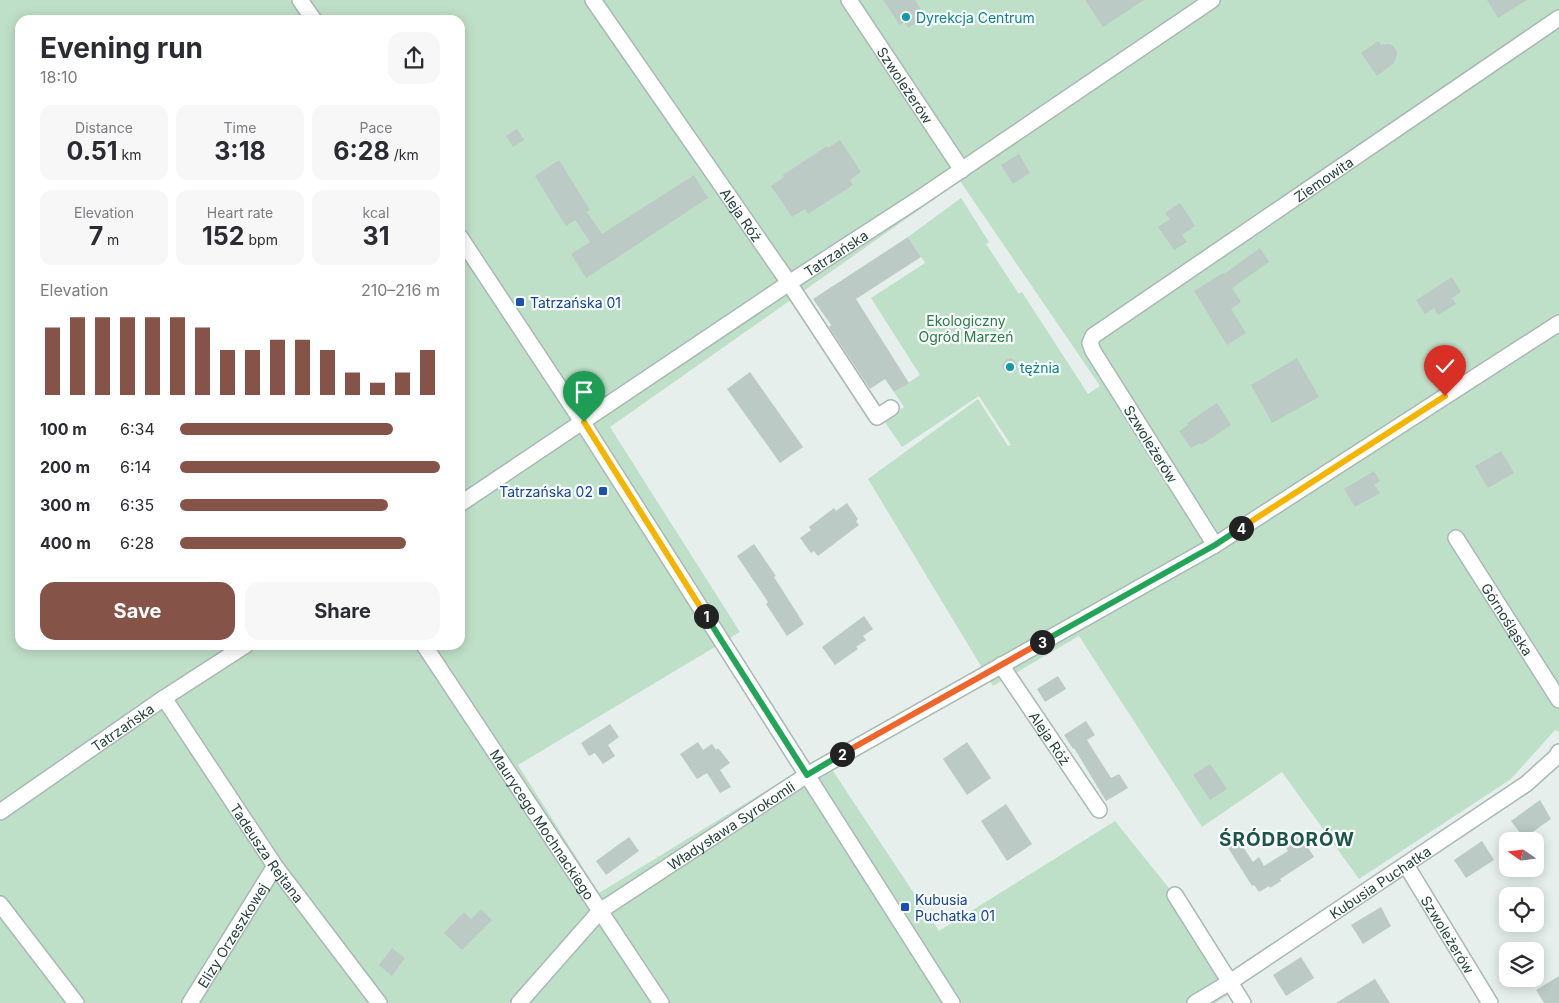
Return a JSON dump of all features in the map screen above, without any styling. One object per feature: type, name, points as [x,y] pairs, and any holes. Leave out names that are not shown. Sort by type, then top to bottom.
[{"type":"street","points":[[300,0],[310,15]]},
{"type":"street","name":"Aleja Róż","points":[[593,0],[789,283],[877,417],[891,408]]},
{"type":"street","name":"Szwoleżerów","points":[[850,0],[962,170]]},
{"type":"street","name":"Tatrzańska","points":[[465,501],[789,283],[962,170],[1212,0]]},
{"type":"street","name":"Ziemowita","points":[[1090,343],[1093,336],[1559,18]]},
{"type":"street","points":[[465,244],[584,422],[952,1003]]},
{"type":"street","name":"Władysława Syrokomli","points":[[518,1003],[600,912],[807,775],[1215,545],[1559,323]]},
{"type":"street","name":"Szwoleżerów","points":[[1090,343],[1093,351],[1215,545]]},
{"type":"street","name":"Górnośląska","points":[[1456,538],[1559,700]]},
{"type":"street","name":"Tatrzańska","points":[[0,812],[164,698],[238,650]]},
{"type":"street","name":"Maurycego Mochnackiego","points":[[427,650],[661,1003]]},
{"type":"street","name":"Aleja Róż","points":[[1001,665],[1099,810]]},
{"type":"street","name":"Tadeusza Rejtana","points":[[164,698],[275,866],[379,1003]]},
{"type":"street","name":"Kubusia Puchatka","points":[[1195,1003],[1230,982],[1526,784],[1559,752]]},
{"type":"street","name":"Szwoleżerów","points":[[1406,865],[1490,1003]]},
{"type":"street","name":"Elizy Orzeszkowej","points":[[190,1003],[275,866]]},
{"type":"street","points":[[1175,896],[1243,1003]]},
{"type":"street","points":[[0,904],[76,1003]]},
{"type":"green space","name":"Ekologiczny Ogród Marzeń","points":[[0,0],[1559,0],[1559,732],[1555,730],[1511,779],[1359,879],[1282,772],[1202,827],[1079,636],[993,686],[868,479],[978,399],[1008,446],[1011,445],[979,396],[902,447],[884,421],[904,407],[894,392],[920,375],[871,298],[925,263],[908,237],[961,198],[989,242],[986,244],[1019,294],[1022,292],[1088,394],[1100,386],[960,181],[610,427],[740,632],[518,765],[599,893],[823,756],[939,931],[1115,821],[1203,932],[1251,1003],[1233,1003],[1228,995],[1215,1003],[0,1003]]},
{"type":"building","name":"Dyrekcja Centrum","points":[[883,0],[915,0],[922,11],[917,14],[921,20],[908,28],[905,22],[900,25]]},
{"type":"building","points":[[1085,0],[1144,0],[1103,27]]},
{"type":"building","points":[[1487,0],[1527,0],[1498,18]]},
{"type":"building","points":[[1378,41],[1381,45],[1389,44],[1393,46],[1397,54],[1394,63],[1377,76],[1361,53]]},
{"type":"building","points":[[517,129],[524,140],[513,147],[506,136]]},
{"type":"building","points":[[840,140],[861,172],[850,180],[853,185],[808,214],[805,209],[792,217],[771,186],[784,177],[783,175],[827,146],[828,148]]},
{"type":"building","points":[[1019,154],[1030,173],[1013,184],[1001,165]]},
{"type":"building","points":[[559,160],[590,210],[587,212],[602,234],[694,175],[708,198],[586,278],[571,254],[590,242],[575,220],[566,226],[535,176]]},
{"type":"building","points":[[1180,203],[1195,226],[1182,235],[1187,242],[1174,250],[1158,227],[1170,219],[1165,213]]},
{"type":"building","points":[[908,237],[921,257],[856,299],[909,383],[894,392],[885,379],[870,389],[813,299]]},
{"type":"building","points":[[1260,248],[1269,262],[1232,288],[1241,302],[1231,309],[1246,333],[1227,345],[1194,291],[1224,274]]},
{"type":"building","points":[[1452,277],[1461,292],[1452,298],[1456,304],[1438,315],[1434,308],[1425,314],[1416,300]]},
{"type":"building","name":"tężnia","points":[[1011,358],[1016,362],[1017,368],[1011,373],[1004,371],[1002,366],[1005,360]]},
{"type":"building","points":[[1297,358],[1319,397],[1272,423],[1251,385]]},
{"type":"building","points":[[750,372],[803,447],[780,463],[727,389]]},
{"type":"building","points":[[1217,403],[1231,425],[1201,445],[1200,443],[1191,448],[1179,431],[1188,425],[1187,423]]},
{"type":"building","points":[[1501,451],[1514,473],[1488,488],[1475,466]]},
{"type":"building","points":[[1374,471],[1380,481],[1374,485],[1380,493],[1355,507],[1344,489]]},
{"type":"building","points":[[847,503],[858,519],[856,521],[859,525],[818,556],[814,551],[811,553],[800,538],[811,530],[809,527],[834,508],[836,511]]},
{"type":"building","points":[[754,544],[776,576],[774,577],[804,624],[787,636],[766,604],[768,602],[737,556]]},
{"type":"building","points":[[864,616],[873,629],[863,636],[866,640],[856,647],[858,649],[835,665],[822,647]]},
{"type":"building","points":[[1058,676],[1066,689],[1045,702],[1037,689]]},
{"type":"building","points":[[1086,721],[1095,735],[1087,740],[1111,778],[1119,774],[1128,788],[1106,801],[1064,735]]},
{"type":"building","points":[[610,724],[619,737],[608,745],[615,756],[603,764],[595,753],[589,756],[581,743]]},
{"type":"building","points":[[698,742],[703,750],[712,744],[716,750],[718,748],[730,763],[720,770],[731,787],[720,793],[707,773],[697,779],[680,754]]},
{"type":"building","points":[[967,742],[991,778],[967,795],[943,759]]},
{"type":"building","points":[[1210,764],[1227,789],[1210,800],[1193,775]]},
{"type":"building","points":[[1540,800],[1551,819],[1533,832],[1519,832],[1511,821]]},
{"type":"building","points":[[1006,804],[1032,844],[1007,861],[981,821]]},
{"type":"building","points":[[1298,832],[1314,857],[1280,879],[1281,881],[1270,888],[1269,886],[1259,892],[1254,885],[1252,886],[1225,843],[1236,836],[1253,862],[1259,857],[1264,866],[1288,851],[1283,842]]},
{"type":"building","points":[[629,837],[639,851],[606,875],[596,861]]},
{"type":"building","points":[[1482,841],[1494,860],[1466,878],[1454,860]]},
{"type":"building","points":[[1381,907],[1391,926],[1363,944],[1351,925]]},
{"type":"building","points":[[481,909],[492,920],[462,950],[444,933],[464,912],[471,919]]},
{"type":"building","points":[[392,948],[405,958],[392,976],[379,965]]},
{"type":"building","points":[[1301,957],[1314,978],[1286,996],[1273,975]]},
{"type":"building","points":[[1559,976],[1559,1003],[1544,1003],[1536,990],[1544,987],[1544,985]]},
{"type":"building","points":[[1375,979],[1390,1003],[1336,1003]]},
{"type":"place","name":"Dyrekcja Centrum","points":[[906,17]]},
{"type":"place","name":"Tatrzańska 01","points":[[520,302]]},
{"type":"place","name":"tężnia","points":[[1010,367]]},
{"type":"place","name":"Tatrzańska 02","points":[[603,491]]},
{"type":"place","name":"Kubusia Puchatka 01","points":[[905,907]]},
{"type":"district","name":"ŚRÓDBORÓW","points":[[1287,839]]},
{"type":"route","points":[[584,422],[807,775],[1215,545],[1445,396]]}]
